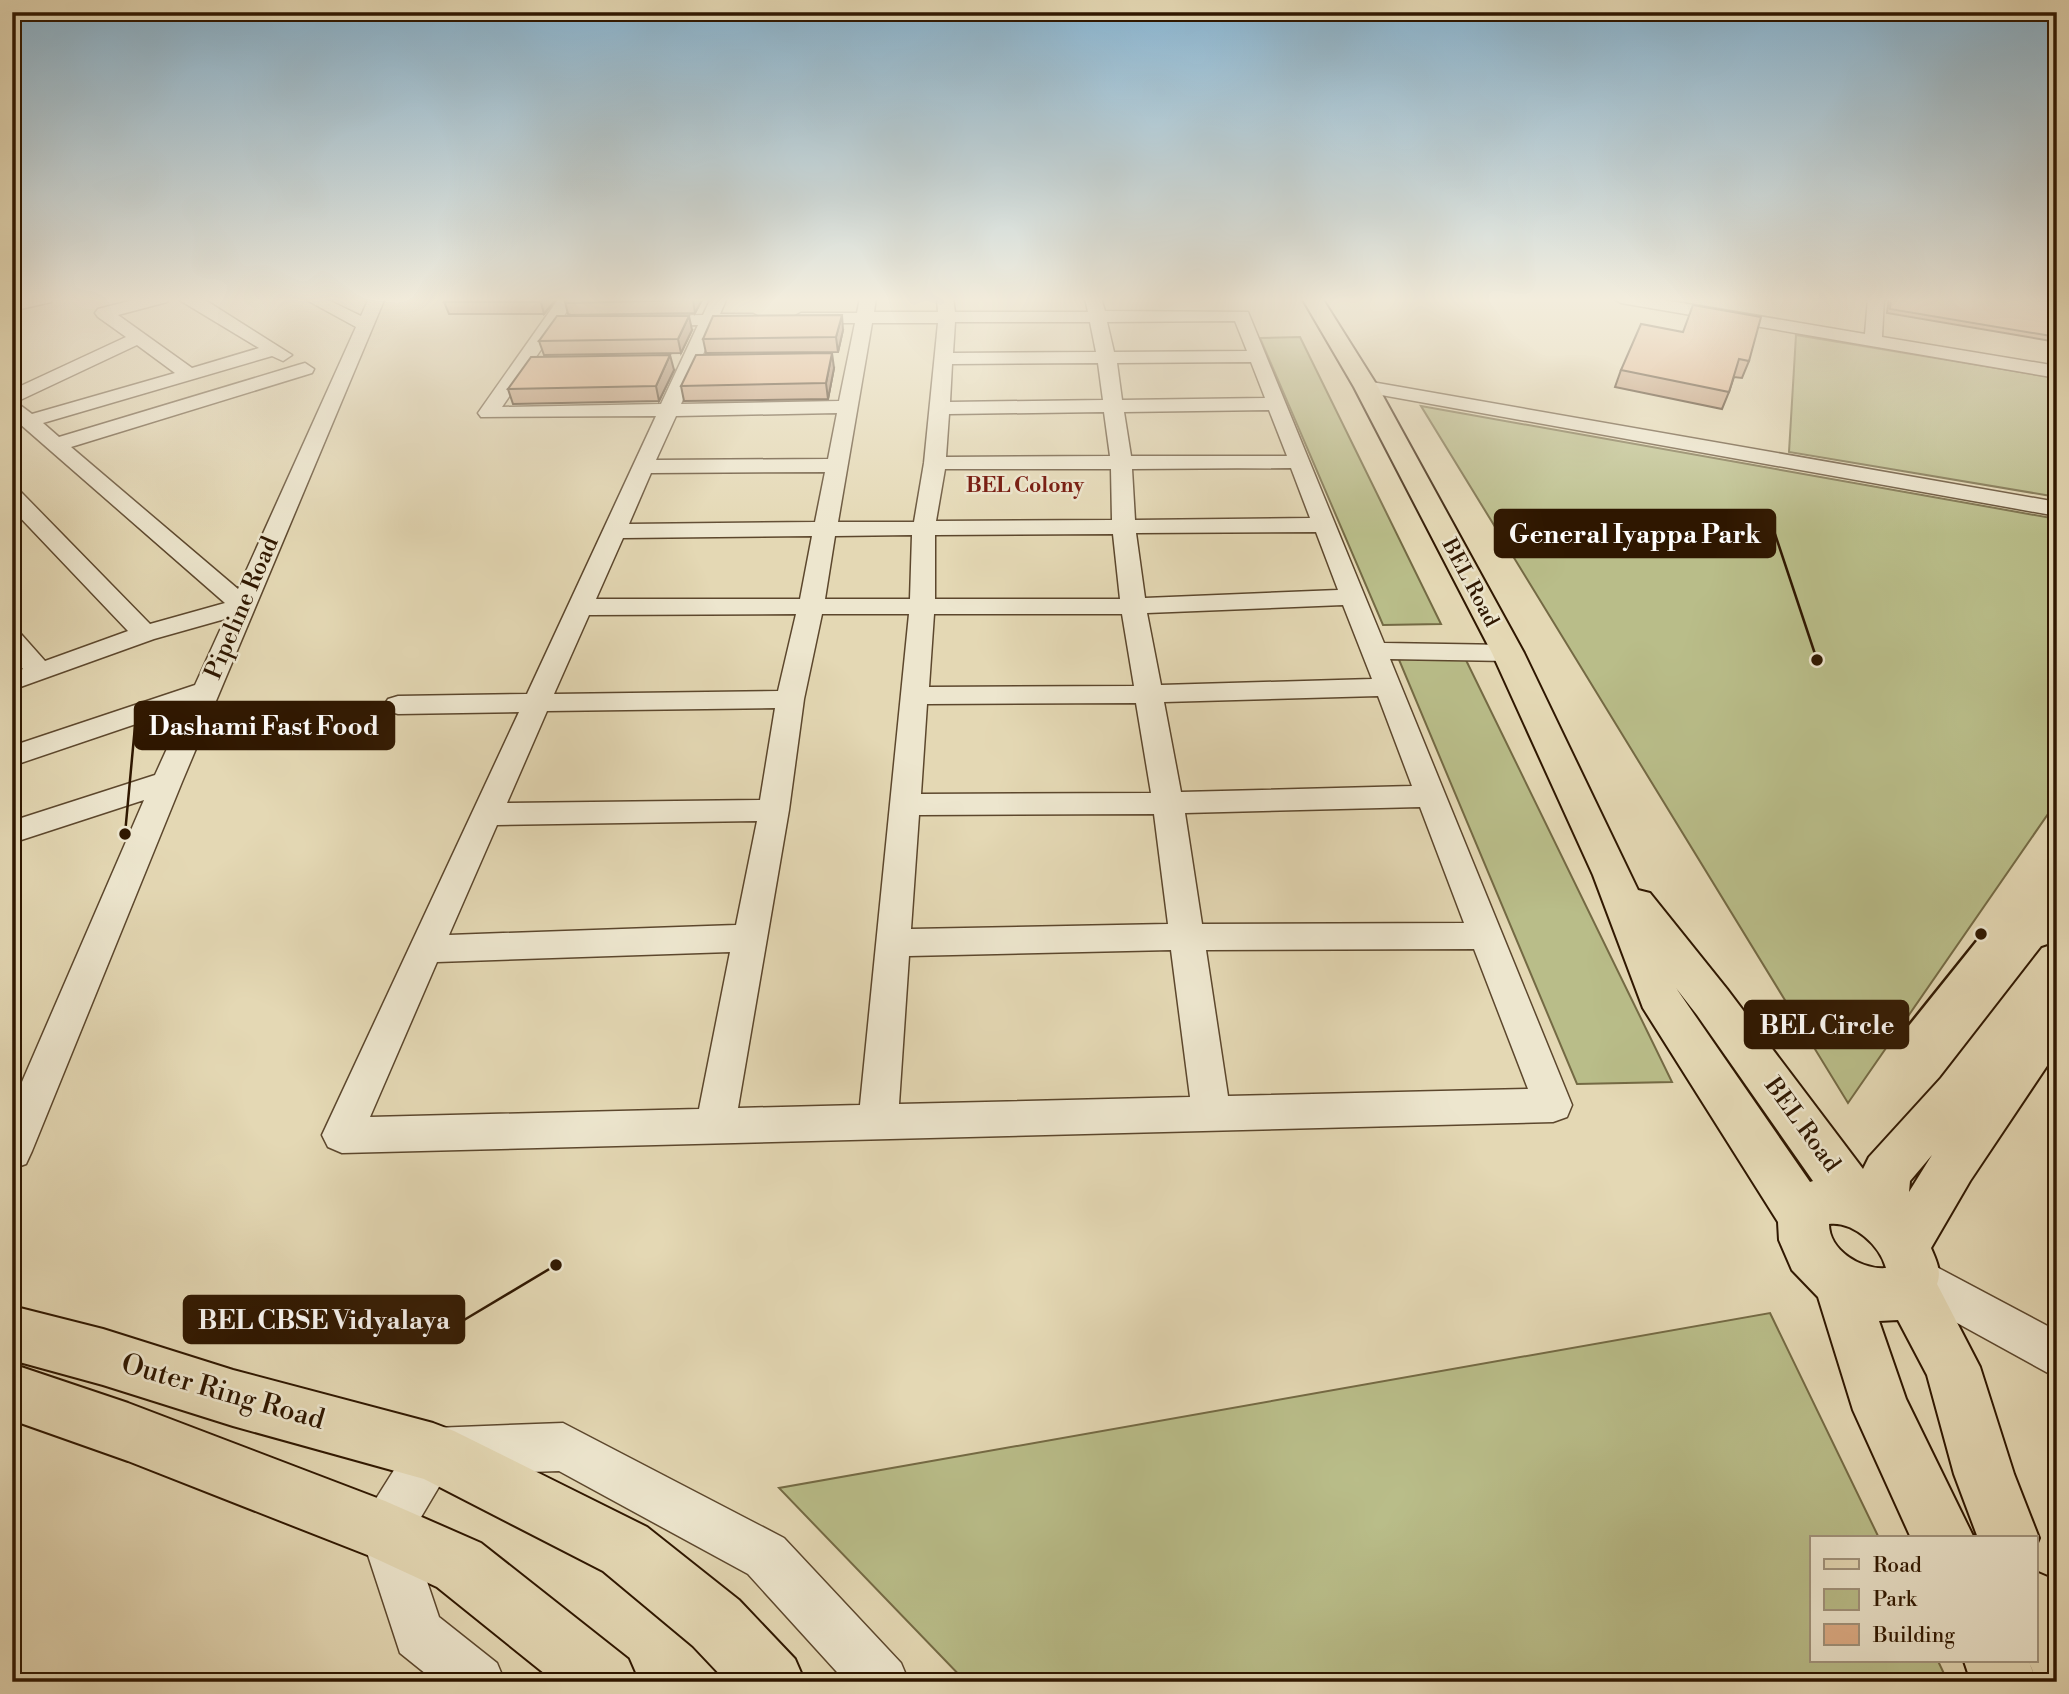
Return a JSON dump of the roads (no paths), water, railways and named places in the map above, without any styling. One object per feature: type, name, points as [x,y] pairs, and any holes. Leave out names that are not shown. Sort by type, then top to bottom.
[{"type":"main road","name":"BEL Road","points":[[1360,377],[1508,653],[1613,875],[1658,996],[1804,1217]]},
{"type":"main road","name":"BEL Road","points":[[1613,875],[1712,1002],[1894,1247],[1952,1367],[1983,1474],[2007,1536]]},
{"type":"main road","points":[[1894,1247],[1836,1200],[1816,1204],[1804,1217],[1803,1232],[1808,1249],[1821,1266],[1839,1281],[1861,1292],[1882,1296],[1900,1292],[1886,1173],[1957,1092],[2057,960]]},
{"type":"main road","points":[[1894,1247],[2057,1015]]},
{"type":"main road","points":[[1839,1281],[1881,1410],[1942,1536]]},
{"type":"main road","name":"Outer Ring Road","points":[[12,1333],[103,1357],[233,1398],[433,1452],[625,1549],[716,1623],[772,1682]]},
{"type":"main road","points":[[12,1392],[128,1432],[385,1531],[459,1565],[564,1646],[605,1682]]},
{"type":"main road","points":[[2038,1608],[2057,1651]]},
{"type":"main road","points":[[1996,1662],[2004,1682]]},
{"type":"street","points":[[12,397],[55,377]]},
{"type":"street","points":[[21,414],[176,377]]},
{"type":"street","points":[[513,377],[488,413],[848,407]]},
{"type":"street","points":[[687,377],[668,411],[342,1135],[1553,1105],[1266,377]]},
{"type":"street","points":[[715,1126],[774,810],[790,699],[838,466],[848,407],[849,377]]},
{"type":"street","points":[[878,1121],[922,606],[924,527],[935,463],[943,377]]},
{"type":"street","points":[[1109,377],[1121,461],[1124,526],[1133,606],[1168,803],[1211,1113]]},
{"type":"street","points":[[58,444],[321,379]]},
{"type":"street","name":"Pipeline Road","points":[[12,1151],[243,606],[321,379]]},
{"type":"street","points":[[1366,387],[2057,509]]},
{"type":"street","points":[[940,408],[1277,404]]},
{"type":"street","points":[[21,414],[243,606]]},
{"type":"street","points":[[935,463],[1300,462]]},
{"type":"street","points":[[643,467],[838,466]]},
{"type":"street","points":[[12,496],[145,634]]},
{"type":"street","points":[[614,531],[824,527],[1325,525]]},
{"type":"street","points":[[580,607],[1133,606],[1353,597]]},
{"type":"street","points":[[12,682],[145,634],[243,606]]},
{"type":"street","points":[[12,640],[40,672]]},
{"type":"street","points":[[1375,650],[1508,653]]},
{"type":"street","points":[[914,696],[1149,694],[1388,687]]},
{"type":"street","points":[[12,756],[206,691]]},
{"type":"street","points":[[398,705],[790,699]]},
{"type":"street","points":[[12,832],[167,782]]},
{"type":"street","points":[[905,805],[1168,803],[1432,796]]},
{"type":"street","points":[[487,814],[774,810]]},
{"type":"street","points":[[893,943],[1187,937],[1487,936]]},
{"type":"street","points":[[426,949],[750,938]]},
{"type":"street","points":[[1894,1247],[2057,1356]]},
{"type":"street","points":[[478,1682],[419,1634],[385,1531],[433,1452],[563,1447],[766,1556],[882,1682]]},
{"type":"place","name":"General Iyappa Park","points":[[1817,660]]},
{"type":"place","name":"Dashami Fast Food","points":[[125,834]]},
{"type":"place","name":"BEL Circle","points":[[1981,934]]},
{"type":"place","name":"BEL CBSE Vidyalaya","points":[[556,1265]]},
{"type":"district","name":"BEL Colony","points":[[1025,486]]}]
